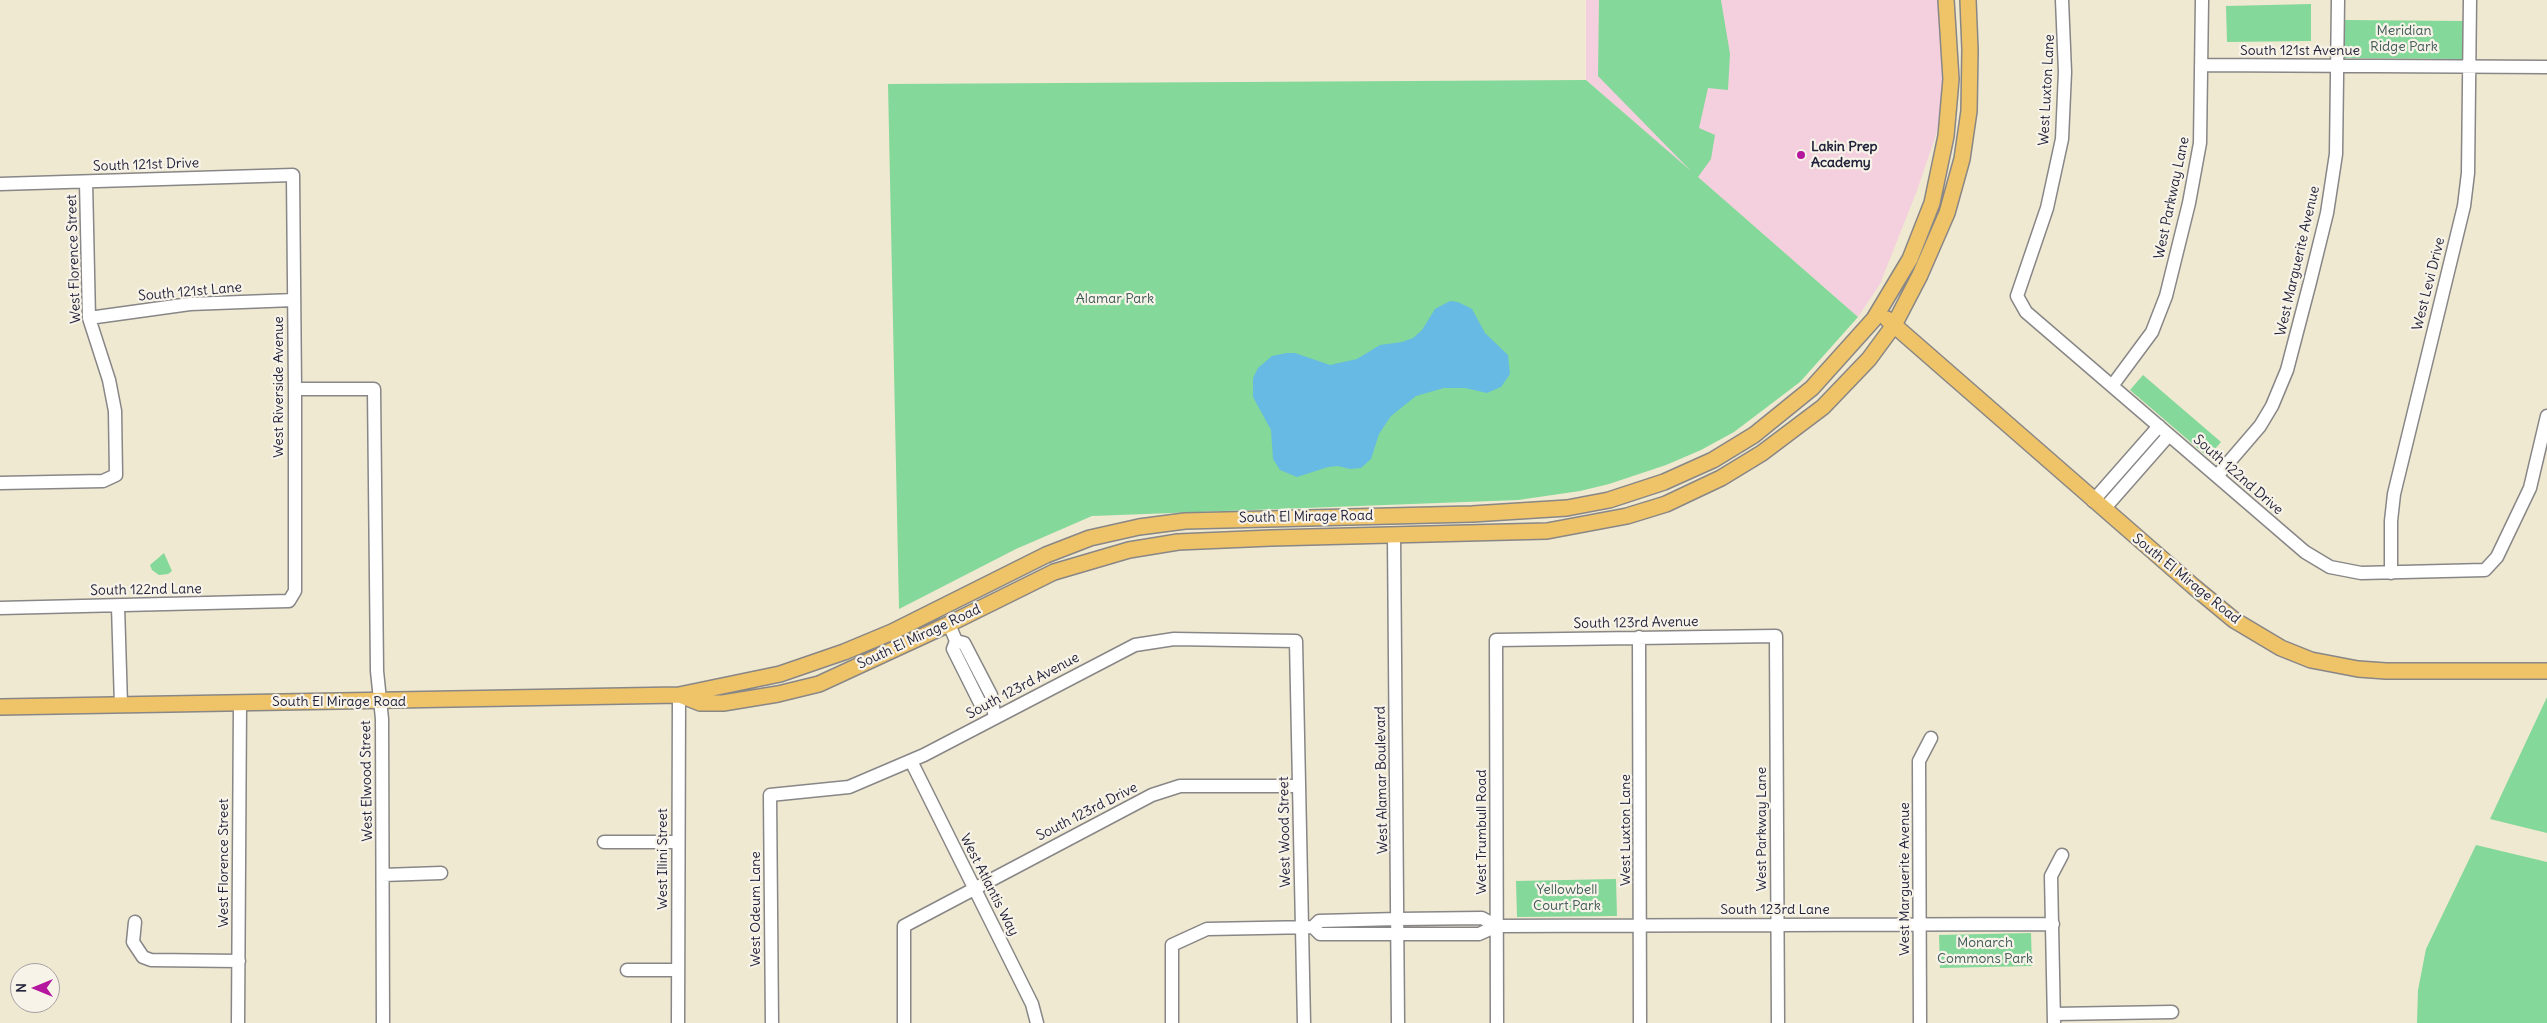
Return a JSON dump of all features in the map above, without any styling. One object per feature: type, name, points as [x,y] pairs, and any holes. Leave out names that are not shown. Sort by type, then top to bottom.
[{"type":"main road","points":[[1878,312],[1910,259],[1932,203],[1946,136],[1951,79],[1946,0]]},
{"type":"main road","points":[[1894,325],[1920,275],[1947,213],[1962,159],[1969,111],[1970,50],[1968,0]]},
{"type":"main road","name":"South El Mirage Road","points":[[0,707],[678,695],[780,674],[844,652],[892,632],[1046,555],[1090,538],[1139,527],[1185,521],[1472,514],[1568,508],[1609,500],[1664,482],[1713,460],[1754,435],[1812,388],[1878,312],[2098,505],[2234,620],[2281,648],[2310,660],[2386,672],[2547,671]]},
{"type":"main road","name":"South El Mirage Road","points":[[678,695],[700,703],[723,703],[778,694],[811,686],[949,624],[1054,572],[1129,550],[1178,542],[1547,531],[1626,516],[1666,504],[1721,478],[1762,453],[1823,407],[1869,359],[1894,325]]},
{"type":"street","name":"West Luxton Lane","points":[[2017,296],[2047,208],[2062,138],[2065,72],[2062,0]]},
{"type":"street","name":"West Parkway Lane","points":[[2112,386],[2152,332],[2166,296],[2189,203],[2200,143],[2202,0]]},
{"type":"street","name":"West Marguerite Avenue","points":[[2217,476],[2260,426],[2272,406],[2287,370],[2327,213],[2336,154],[2338,0]]},
{"type":"street","name":"West Levi Drive","points":[[2391,572],[2391,521],[2394,494],[2464,206],[2468,173],[2470,0]]},
{"type":"street","name":"South 121st Avenue","points":[[2202,66],[2547,67]]},
{"type":"street","name":"South 121st Drive","points":[[0,184],[293,176]]},
{"type":"street","name":"West Riverside Avenue","points":[[292,598],[295,591],[293,176]]},
{"type":"street","name":"West Florence Street","points":[[0,483],[103,481],[112,478],[117,470],[115,411],[109,380],[89,318],[86,182]]},
{"type":"street","name":"South 122nd Drive","points":[[2017,296],[2026,312],[2305,552],[2330,567],[2361,573],[2485,570],[2497,556],[2530,488],[2547,416]]},
{"type":"street","name":"South 121st Lane","points":[[89,318],[190,304],[294,300]]},
{"type":"street","name":"West Elwood Street","points":[[295,389],[374,389],[378,701],[382,719],[383,1023]]},
{"type":"street","points":[[2098,505],[2159,426]]},
{"type":"street","points":[[2098,505],[2169,434]]},
{"type":"street","name":"West Alamar Boulevard","points":[[1394,536],[1398,1023]]},
{"type":"street","name":"South 122nd Lane","points":[[0,608],[285,602],[292,598]]},
{"type":"street","points":[[118,606],[121,705]]},
{"type":"street","points":[[949,624],[956,641],[952,649],[980,702],[994,711]]},
{"type":"street","name":"West Parkway Lane","points":[[1776,636],[1778,1023]]},
{"type":"street","name":"South 123rd Avenue","points":[[1496,640],[1776,636]]},
{"type":"street","name":"West Luxton Lane","points":[[1639,637],[1640,1023]]},
{"type":"street","name":"South 123rd Avenue","points":[[770,795],[849,787],[911,761],[994,711],[1135,645],[1174,639],[1296,641]]},
{"type":"street","name":"West Trumbull Road","points":[[1496,640],[1497,1023]]},
{"type":"street","name":"West Wood Street","points":[[1296,641],[1299,786],[1308,927],[1304,1023]]},
{"type":"street","name":"West Illini Street","points":[[678,695],[678,1023]]},
{"type":"street","name":"West Florence Street","points":[[238,1023],[240,702]]},
{"type":"street","name":"West Marguerite Avenue","points":[[1920,1023],[1919,761],[1930,738]]},
{"type":"street","name":"West Atlantis Way","points":[[911,761],[1032,1004],[1037,1023]]},
{"type":"street","name":"South 123rd Drive","points":[[904,1023],[904,926],[1152,795],[1180,786],[1299,786]]},
{"type":"street","name":"West Odeum Lane","points":[[770,795],[772,1023]]},
{"type":"street","points":[[604,842],[678,842]]},
{"type":"street","points":[[2062,855],[2051,876],[2054,1019],[2172,1012]]},
{"type":"street","points":[[383,875],[440,873]]},
{"type":"street","name":"South 123rd Lane","points":[[1172,1023],[1172,945],[1207,929],[1308,927],[1319,921],[1482,918],[1497,926]]},
{"type":"street","points":[[135,922],[133,942],[143,957],[151,960],[239,961]]},
{"type":"street","name":"South 123rd Lane","points":[[1308,927],[1320,934],[1479,934],[1497,926],[2053,924]]},
{"type":"street","points":[[627,970],[678,970]]},
{"type":"shaded area","name":"Lakin Prep Academy","points":[[1586,0],[1939,0],[1944,71],[1937,132],[1916,193],[1880,284],[1858,317],[1586,80]]},
{"type":"green space","name":"Alamar Park","points":[[1599,0],[1721,0],[1730,54],[1728,90],[1708,88],[1699,128],[1715,135],[1711,159],[1698,177],[1858,317],[1800,382],[1734,432],[1701,450],[1666,465],[1609,484],[1580,491],[1518,500],[1092,516],[1016,549],[899,609],[888,84],[1586,80],[1691,171],[1598,76]]},
{"type":"green space","points":[[2311,4],[2311,41],[2227,42],[2226,6]]},
{"type":"green space","name":"Meridian Ridge Park","points":[[2344,20],[2464,21],[2463,59],[2344,58]]},
{"type":"green space","points":[[2143,375],[2221,442],[2208,457],[2130,390]]},
{"type":"green space","points":[[164,553],[172,571],[168,574],[159,575],[152,570],[150,565]]},
{"type":"green space","points":[[2547,697],[2547,833],[2490,819]]},
{"type":"green space","points":[[2476,845],[2547,862],[2547,1023],[2417,1023],[2418,990],[2426,949]]},
{"type":"green space","name":"Yellowbell Court Park","points":[[1616,879],[1617,916],[1517,917],[1516,881]]},
{"type":"green space","name":"Monarch Commons Park","points":[[2031,933],[2032,966],[1940,968],[1939,935]]},
{"type":"water","points":[[1450,301],[1458,302],[1472,309],[1485,333],[1508,355],[1510,374],[1501,387],[1487,393],[1465,388],[1444,388],[1416,396],[1391,416],[1379,434],[1371,459],[1361,468],[1328,467],[1297,477],[1280,470],[1273,459],[1271,430],[1253,397],[1253,378],[1258,368],[1272,356],[1287,353],[1295,353],[1330,365],[1357,359],[1380,345],[1402,342],[1413,338],[1422,330],[1435,309]]},
{"type":"place","name":"Lakin Prep Academy","points":[[1801,155]]}]
